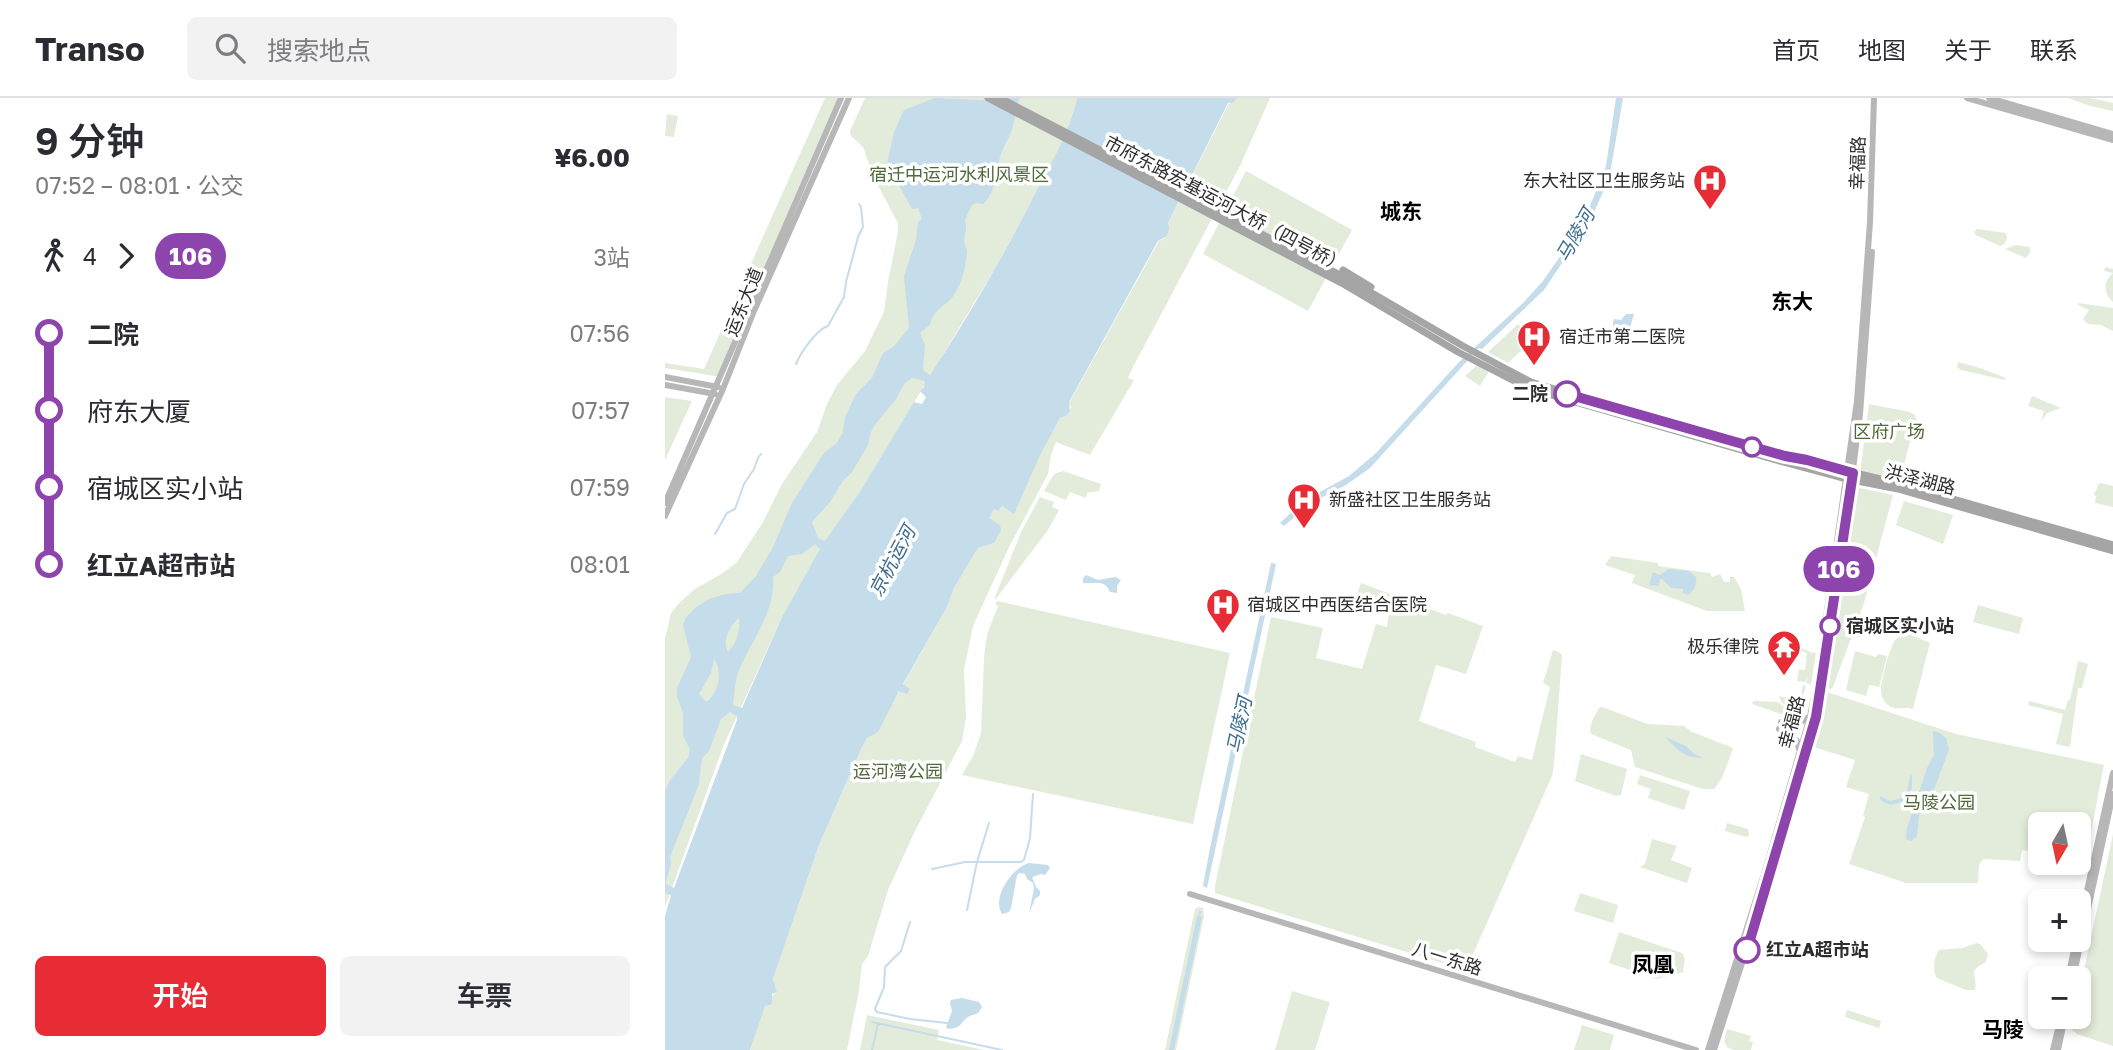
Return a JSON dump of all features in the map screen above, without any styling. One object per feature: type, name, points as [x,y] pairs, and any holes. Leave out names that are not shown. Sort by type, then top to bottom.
[{"type":"main road","name":"运东大道","points":[[720,391],[841,98]]},
{"type":"main road","name":"运东大道","points":[[665,516],[849,98]]},
{"type":"main road","name":"市府东路宏基运河大桥（四号桥）","points":[[988,98],[1446,340]]},
{"type":"main road","name":"市府东路宏基运河大桥（四号桥）","points":[[1000,98],[1348,279],[1446,340]]},
{"type":"main road","name":"幸福路","points":[[1709,1050],[1810,716],[1861,407],[1871,271],[1876,98]]},
{"type":"main road","points":[[1967,98],[2113,140]]},
{"type":"main road","points":[[1989,98],[2113,134]]},
{"type":"main road","points":[[1335,283],[1450,352],[1466,352],[1465,345],[1343,270]]},
{"type":"main road","name":"洪泽湖路","points":[[1446,340],[1514,382],[1548,395],[1898,489],[2113,551]]},
{"type":"main road","points":[[665,377],[720,391]]},
{"type":"main road","points":[[665,385],[712,393],[720,391]]},
{"type":"main road","points":[[665,503],[712,393]]},
{"type":"main road","name":"洪泽湖路","points":[[1850,476],[1901,484],[2113,545]]},
{"type":"main road","name":"幸福路","points":[[1714,1050],[1771,873],[1811,736],[1821,688],[1850,476]]},
{"type":"main road","points":[[1798,756],[1797,741],[1781,726],[1798,724],[1810,716]]},
{"type":"main road","points":[[2087,889],[2113,773]]},
{"type":"main road","points":[[2074,966],[2113,794]]},
{"type":"main road","name":"八一东路","points":[[1683,1050],[1190,896],[1696,1050]]},
{"type":"main road","points":[[2056,1050],[2060,1029]]},
{"type":"green space","points":[[825,98],[843,98],[721,377],[665,368],[665,363],[704,369]]},
{"type":"green space","name":"宿迁中运河水利风景区","points":[[865,98],[1077,98],[1062,145],[996,267],[861,490],[825,542],[782,617],[723,747],[665,907],[665,639],[671,613],[695,589],[737,562],[763,522],[782,484],[817,432],[837,385],[865,351],[884,312],[898,223],[874,178],[863,147],[851,136],[850,131]]},
{"type":"green space","name":"运河湾公园","points":[[1236,98],[1270,98],[1240,166],[1133,367],[1128,378],[1134,380],[1090,455],[1056,442],[1048,474],[1009,547],[973,626],[964,670],[966,718],[962,741],[888,890],[868,956],[862,964],[847,1050],[750,1050],[763,1010],[777,992],[773,979],[819,845],[861,749],[867,738],[877,731],[978,548],[994,543],[1000,525],[988,518],[994,509],[1002,506],[1013,513],[1011,503],[1060,418],[1066,416],[1071,408],[1069,403],[1159,241],[1165,238],[1168,223],[1229,103]]},
{"type":"green space","points":[[2068,98],[2090,98],[2113,103],[2113,111],[2090,106]]},
{"type":"green space","points":[[667,114],[678,116],[674,137],[665,136]]},
{"type":"green space","points":[[1246,171],[1352,230],[1308,311],[1203,254]]},
{"type":"green space","points":[[1977,229],[2006,233],[2007,238],[2000,246],[1976,235],[1974,232]]},
{"type":"green space","points":[[2016,245],[2030,247],[2026,258],[2005,249]]},
{"type":"green space","points":[[2105,267],[2113,269],[2113,273],[2104,271]]},
{"type":"green space","points":[[2113,273],[2113,302],[2105,287]]},
{"type":"green space","points":[[2078,303],[2113,308],[2113,331],[2101,325],[2088,324],[2083,319],[2089,310]]},
{"type":"green space","points":[[1518,324],[1533,339],[1508,363],[1488,352]]},
{"type":"green space","points":[[1958,362],[2006,378],[2005,380],[1961,370],[1957,367]]},
{"type":"green space","points":[[1477,365],[1489,371],[1480,386],[1465,376]]},
{"type":"green space","points":[[2032,396],[2061,408],[2047,413],[2041,422],[2044,411],[2028,406]]},
{"type":"green space","points":[[665,397],[692,401],[665,460]]},
{"type":"green space","name":"区府广场","points":[[1869,404],[1915,415],[1900,480],[1860,473]]},
{"type":"green space","points":[[1063,471],[1101,484],[1099,491],[1087,493],[1086,498],[1070,492],[1066,500],[1044,491],[1054,474]]},
{"type":"green space","points":[[2101,483],[2113,486],[2113,507],[2095,503],[2094,495]]},
{"type":"green space","points":[[1855,487],[1893,495],[1864,603],[1830,689],[1826,685]]},
{"type":"green space","points":[[1040,497],[1054,502],[1052,507],[1059,510],[1048,530],[995,600],[1022,530]]},
{"type":"green space","points":[[1904,501],[1953,515],[1943,544],[1896,525]]},
{"type":"green space","points":[[1611,556],[1710,573],[1712,577],[1720,574],[1724,582],[1730,582],[1730,577],[1734,577],[1741,589],[1745,611],[1707,611],[1632,583],[1635,575],[1605,565]]},
{"type":"green space","points":[[1361,583],[1483,626],[1466,674],[1436,665],[1419,721],[1476,742],[1475,747],[1515,762],[1518,756],[1532,760],[1550,687],[1543,683],[1553,650],[1562,656],[1552,776],[1470,961],[1467,967],[1462,969],[1215,893],[1271,617],[1323,628],[1316,658],[1362,669],[1376,624],[1387,627],[1389,610],[1356,597]]},
{"type":"green space","points":[[997,601],[1230,653],[1193,824],[962,775],[974,754],[981,733],[984,658],[987,634],[998,606],[995,604]]},
{"type":"green space","points":[[1978,605],[2023,618],[2019,634],[1973,622]]},
{"type":"green space","points":[[1912,635],[1930,643],[1913,709],[1893,708],[1885,702],[1882,695],[1885,670],[1896,639]]},
{"type":"green space","points":[[1796,646],[1811,652],[1811,655],[1812,652],[1816,653],[1811,684],[1806,683],[1808,678],[1805,682],[1797,681],[1799,669],[1805,670],[1807,653],[1801,651],[1799,656],[1792,654]]},
{"type":"green space","points":[[1855,651],[1876,657],[1878,654],[1887,656],[1879,687],[1869,685],[1866,696],[1846,690]]},
{"type":"green space","points":[[2078,661],[2088,664],[2082,688],[2078,688],[2070,747],[2056,744],[2063,714],[2028,705],[2029,701],[2065,710],[2070,700]]},
{"type":"green space","points":[[1803,684],[1806,687],[1799,706],[1792,708],[1782,703],[1779,696],[1800,701]]},
{"type":"green space","name":"马陵公园","points":[[1827,692],[1956,734],[2104,765],[2091,831],[2091,812],[2028,812],[2028,851],[2022,850],[2020,861],[1983,859],[1979,865],[1978,883],[1906,883],[1849,864],[1865,817],[1863,816],[1869,794],[1846,787],[1855,760],[1814,747]]},
{"type":"green space","points":[[1754,701],[1777,702],[1792,711],[1792,718],[1752,704]]},
{"type":"green space","points":[[1602,707],[1648,724],[1684,726],[1692,732],[1731,747],[1733,749],[1722,778],[1714,789],[1703,789],[1635,767],[1631,750],[1591,734],[1592,721]]},
{"type":"green space","points":[[1581,754],[1627,769],[1621,795],[1616,796],[1575,781]]},
{"type":"green space","points":[[1640,775],[1690,791],[1684,810],[1648,798],[1651,789],[1637,784]]},
{"type":"green space","points":[[1727,823],[1748,829],[1749,836],[1725,831]]},
{"type":"green space","points":[[2113,834],[2113,1046],[2077,1034],[2071,1029],[2091,1029],[2091,966],[2085,966],[2088,952],[2091,952],[2091,938]]},
{"type":"green space","points":[[1652,839],[1677,846],[1671,860],[1692,868],[1687,883],[1640,867],[1645,864]]},
{"type":"green space","points":[[1580,893],[1618,905],[1613,923],[1574,911]]},
{"type":"green space","points":[[1203,908],[1204,916],[1176,1050],[1165,1050],[1195,909]]},
{"type":"green space","points":[[1619,932],[1682,953],[1685,959],[1683,972],[1657,979],[1609,963]]},
{"type":"green space","points":[[1977,943],[1988,954],[1986,962],[1976,968],[1975,990],[1966,990],[1937,978],[1934,964],[1939,950],[1962,948]]},
{"type":"green space","points":[[1292,991],[1330,1002],[1315,1050],[1275,1050]]},
{"type":"green space","points":[[1847,1010],[1881,1021],[1879,1028],[1845,1017]]},
{"type":"green space","points":[[867,1015],[939,1030],[937,1040],[984,1050],[860,1050]]},
{"type":"green space","points":[[1582,1025],[1614,1035],[1610,1050],[1574,1050]]},
{"type":"green space","points":[[1727,1029],[1751,1036],[1751,1050],[1733,1050],[1727,1047],[1724,1041]]},
{"type":"water","name":"京杭运河","points":[[935,98],[1020,98],[990,195],[983,204],[972,205],[965,220],[964,241],[967,252],[960,284],[950,300],[935,313],[930,325],[920,333],[925,345],[923,370],[930,375],[1024,216],[1065,135],[1077,98],[1236,98],[1234,102],[1228,103],[1168,223],[1167,236],[1158,241],[1069,402],[1070,411],[1060,418],[1039,457],[1014,514],[1002,506],[998,511],[994,509],[989,518],[1000,525],[1001,530],[994,543],[978,548],[903,684],[910,689],[907,694],[899,691],[878,732],[867,738],[861,749],[819,845],[773,979],[777,992],[772,994],[772,1004],[765,1006],[750,1050],[665,1050],[665,916],[671,895],[665,893],[665,791],[670,780],[688,758],[690,750],[683,735],[683,713],[677,696],[677,688],[691,657],[683,625],[686,617],[695,608],[709,599],[740,593],[756,576],[773,547],[792,503],[824,453],[837,443],[856,394],[872,378],[883,353],[893,347],[909,328],[904,276],[916,240],[918,222],[922,219],[918,208],[912,209],[887,164],[894,132],[904,110]],"holes":[[[912,378],[925,381],[920,391],[926,397],[922,404],[914,402],[861,490],[825,541],[818,538],[812,522],[852,472],[868,445],[874,426],[896,399],[904,384]],[[815,544],[820,549],[782,617],[742,708],[733,705],[738,673],[771,601],[773,577],[780,572],[788,556],[802,554]],[[739,618],[734,645],[728,652],[726,638]],[[714,659],[719,676],[717,688],[706,702],[699,694],[711,673]],[[730,712],[737,716],[674,888],[666,884],[670,857],[699,784],[702,758],[709,751],[721,719]]]},
{"type":"water","points":[[1616,98],[1623,98],[1610,174],[1604,190],[1590,221],[1544,290],[1482,349],[1479,348],[1370,468],[1346,485],[1311,503],[1284,526],[1280,523],[1305,500],[1349,476],[1376,453],[1460,361],[1543,281],[1583,223],[1606,166]]},
{"type":"water","points":[[1626,314],[1634,314],[1629,337],[1626,339],[1617,334],[1613,326],[1614,319],[1621,320]]},
{"type":"water","points":[[1271,563],[1276,564],[1207,888],[1203,886],[1210,848]]},
{"type":"water","points":[[1669,569],[1689,571],[1696,577],[1695,587],[1688,595],[1683,593],[1683,589],[1671,588],[1662,579],[1659,586],[1649,585],[1653,572],[1660,575]]},
{"type":"water","points":[[1086,575],[1098,580],[1115,577],[1121,580],[1117,593],[1110,592],[1102,584],[1083,583]]},
{"type":"water","points":[[1933,731],[1946,738],[1949,749],[1928,806],[1919,815],[1917,837],[1911,841],[1906,839],[1907,828],[1934,755]]},
{"type":"water","points":[[1665,737],[1686,746],[1703,758],[1686,755]]},
{"type":"water","points":[[1912,775],[1909,798],[1890,804],[1880,799],[1880,796],[1890,801],[1902,798]]},
{"type":"water","points":[[1029,863],[1048,865],[1050,868],[1045,875],[1032,877],[1040,895],[1035,899],[1029,914],[1033,883],[1025,874],[1020,873],[1017,875],[1011,908],[1009,912],[1002,914],[999,907],[1001,891],[1016,870]]},
{"type":"water","points":[[1197,916],[1202,917],[1174,1050],[1169,1050]]},
{"type":"water","points":[[962,998],[979,1002],[982,1007],[959,1026],[948,1029],[946,1027],[952,1011],[951,1000]]},
{"type":"waterway","points":[[796,364],[810,342],[828,326],[844,297],[858,237],[863,227],[859,204]]},
{"type":"waterway","points":[[715,534],[727,513],[735,509],[744,484],[761,454]]},
{"type":"waterway","points":[[932,869],[965,862],[1024,860],[1030,838],[1033,794]]},
{"type":"waterway","points":[[1911,794],[1919,797]]},
{"type":"waterway","points":[[967,910],[989,823]]},
{"type":"waterway","name":"马陵河","points":[[1199,919],[1200,912]]},
{"type":"waterway","points":[[910,922],[901,951],[885,967],[884,987],[875,1009],[877,1012],[910,1019],[947,1023]]},
{"type":"waterway","points":[[872,1022],[1002,1050]]},
{"type":"waterway","points":[[872,1050],[878,1024]]},
{"type":"bus line","name":"106","points":[[1567,394],[1853,473],[1816,717],[1747,950]]},
{"type":"place","name":"东大社区卫生服务站","points":[[1710,211]]},
{"type":"place","name":"宿迁市第二医院","points":[[1534,367]]},
{"type":"place","name":"二院","points":[[1567,394]]},
{"type":"place","name":"新盛社区卫生服务站","points":[[1304,530]]},
{"type":"place","name":"宿城区实小站","points":[[1830,626]]},
{"type":"place","name":"宿城区中西医结合医院","points":[[1223,635]]},
{"type":"place","name":"极乐律院","points":[[1784,677]]},
{"type":"place","name":"红立A超市站","points":[[1747,950]]},
{"type":"district","name":"城东","points":[[1401,212]]},
{"type":"district","name":"东大","points":[[1792,302]]},
{"type":"district","name":"凤凰","points":[[1653,965]]},
{"type":"district","name":"马陵","points":[[2003,1030]]}]
